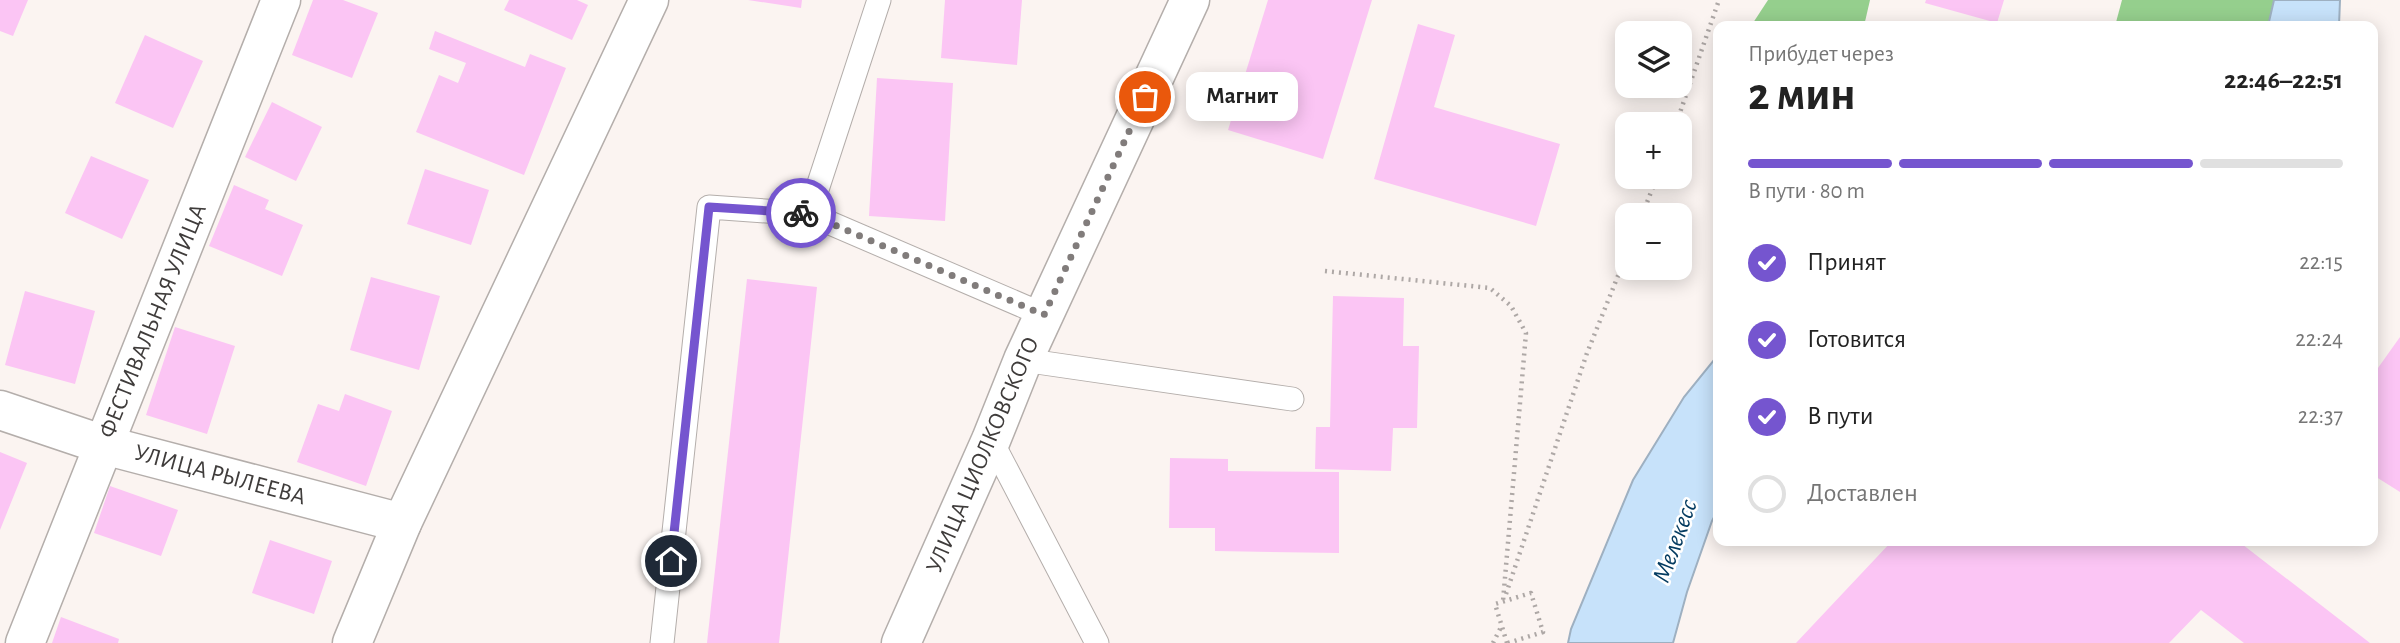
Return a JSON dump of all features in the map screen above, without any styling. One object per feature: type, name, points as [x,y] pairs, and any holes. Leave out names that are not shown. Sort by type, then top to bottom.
[{"type":"street","name":"ФЕСТИВАЛЬНАЯ УЛИЦА","points":[[25,643],[281,0]]},
{"type":"street","points":[[352,643],[402,523],[649,0]]},
{"type":"street","name":"УЛИЦА ЦИОЛКОВСКОГО","points":[[901,643],[991,440],[1023,360],[1190,0]]},
{"type":"street","name":"УЛИЦА РЫЛЕЕВА","points":[[0,410],[104,445],[402,523]]},
{"type":"lane","points":[[809,214],[879,0]]},
{"type":"lane","points":[[662,643],[709,207],[809,214],[1044,315]]},
{"type":"lane","points":[[1023,360],[1292,399]]},
{"type":"lane","points":[[991,440],[1097,643]]},
{"type":"path","points":[[1680,112],[1719,0]]},
{"type":"path","points":[[1325,271],[1490,288],[1511,306],[1526,333],[1503,601]]},
{"type":"path","points":[[1503,601],[1587,353],[1616,280]]},
{"type":"path","points":[[1531,593],[1543,632],[1522,641],[1507,643],[1494,604],[1503,601],[1531,593]]},
{"type":"path","points":[[1493,643],[1502,626]]},
{"type":"green space","points":[[1768,0],[1870,0],[1865,21],[1754,21]]},
{"type":"green space","points":[[2122,0],[2274,0],[2269,21],[2116,21]]},
{"type":"water","points":[[2274,0],[2340,0],[2339,21],[2269,21]]},
{"type":"water","name":"Мелекесс","points":[[1713,361],[1713,519],[1687,592],[1673,643],[1568,643],[1571,629],[1633,480],[1684,397]]},
{"type":"building","points":[[0,0],[28,0],[13,36],[0,31]]},
{"type":"building","points":[[313,0],[343,0],[378,13],[352,78],[292,55]]},
{"type":"building","points":[[509,0],[577,0],[588,5],[572,40],[504,10]]},
{"type":"building","points":[[748,0],[802,0],[801,8]]},
{"type":"building","points":[[945,0],[1022,0],[1017,65],[941,58]]},
{"type":"building","points":[[1268,0],[1372,0],[1323,159],[1228,130]]},
{"type":"building","points":[[1926,0],[2004,0],[1998,21],[1925,3]]},
{"type":"building","points":[[1418,24],[1455,35],[1434,107],[1560,144],[1536,226],[1374,179]]},
{"type":"building","points":[[435,31],[525,67],[530,54],[566,68],[524,175],[416,132],[439,75],[458,83],[466,63],[429,49]]},
{"type":"building","points":[[145,35],[203,61],[173,128],[115,103]]},
{"type":"building","points":[[877,78],[953,83],[945,221],[869,216]]},
{"type":"building","points":[[272,102],[322,127],[296,181],[245,157]]},
{"type":"building","points":[[91,156],[149,180],[122,239],[65,213]]},
{"type":"building","points":[[425,169],[489,190],[471,245],[407,224]]},
{"type":"building","points":[[234,185],[269,200],[265,209],[303,225],[282,276],[209,246]]},
{"type":"building","points":[[371,277],[440,296],[419,370],[350,350]]},
{"type":"building","points":[[747,279],[817,287],[779,643],[707,643]]},
{"type":"building","points":[[25,291],[95,311],[75,384],[5,365]]},
{"type":"building","points":[[1333,296],[1404,298],[1403,346],[1419,346],[1417,428],[1393,428],[1391,471],[1315,469],[1316,427],[1330,427]]},
{"type":"building","points":[[175,327],[235,346],[207,434],[146,415]]},
{"type":"building","points":[[2400,337],[2400,492],[2378,478],[2378,368]]},
{"type":"building","points":[[345,394],[392,411],[366,486],[297,462],[318,404],[339,411]]},
{"type":"building","points":[[0,452],[27,463],[0,530]]},
{"type":"building","points":[[1170,458],[1228,459],[1228,471],[1339,472],[1339,553],[1215,551],[1215,528],[1169,528]]},
{"type":"building","points":[[110,486],[178,510],[161,556],[94,533]]},
{"type":"building","points":[[270,540],[332,561],[314,614],[252,593]]},
{"type":"building","points":[[1887,546],[2244,546],[2370,643],[2244,643],[2201,610],[2169,643],[1796,643]]},
{"type":"building","points":[[61,617],[119,639],[118,643],[52,643]]},
{"type":"way so far","points":[[801,213],[809,214],[1044,315],[1145,97]]},
{"type":"place","name":"Магнит","points":[[1145,97]]},
{"type":"route","points":[[671,561],[709,207],[801,213]]}]
